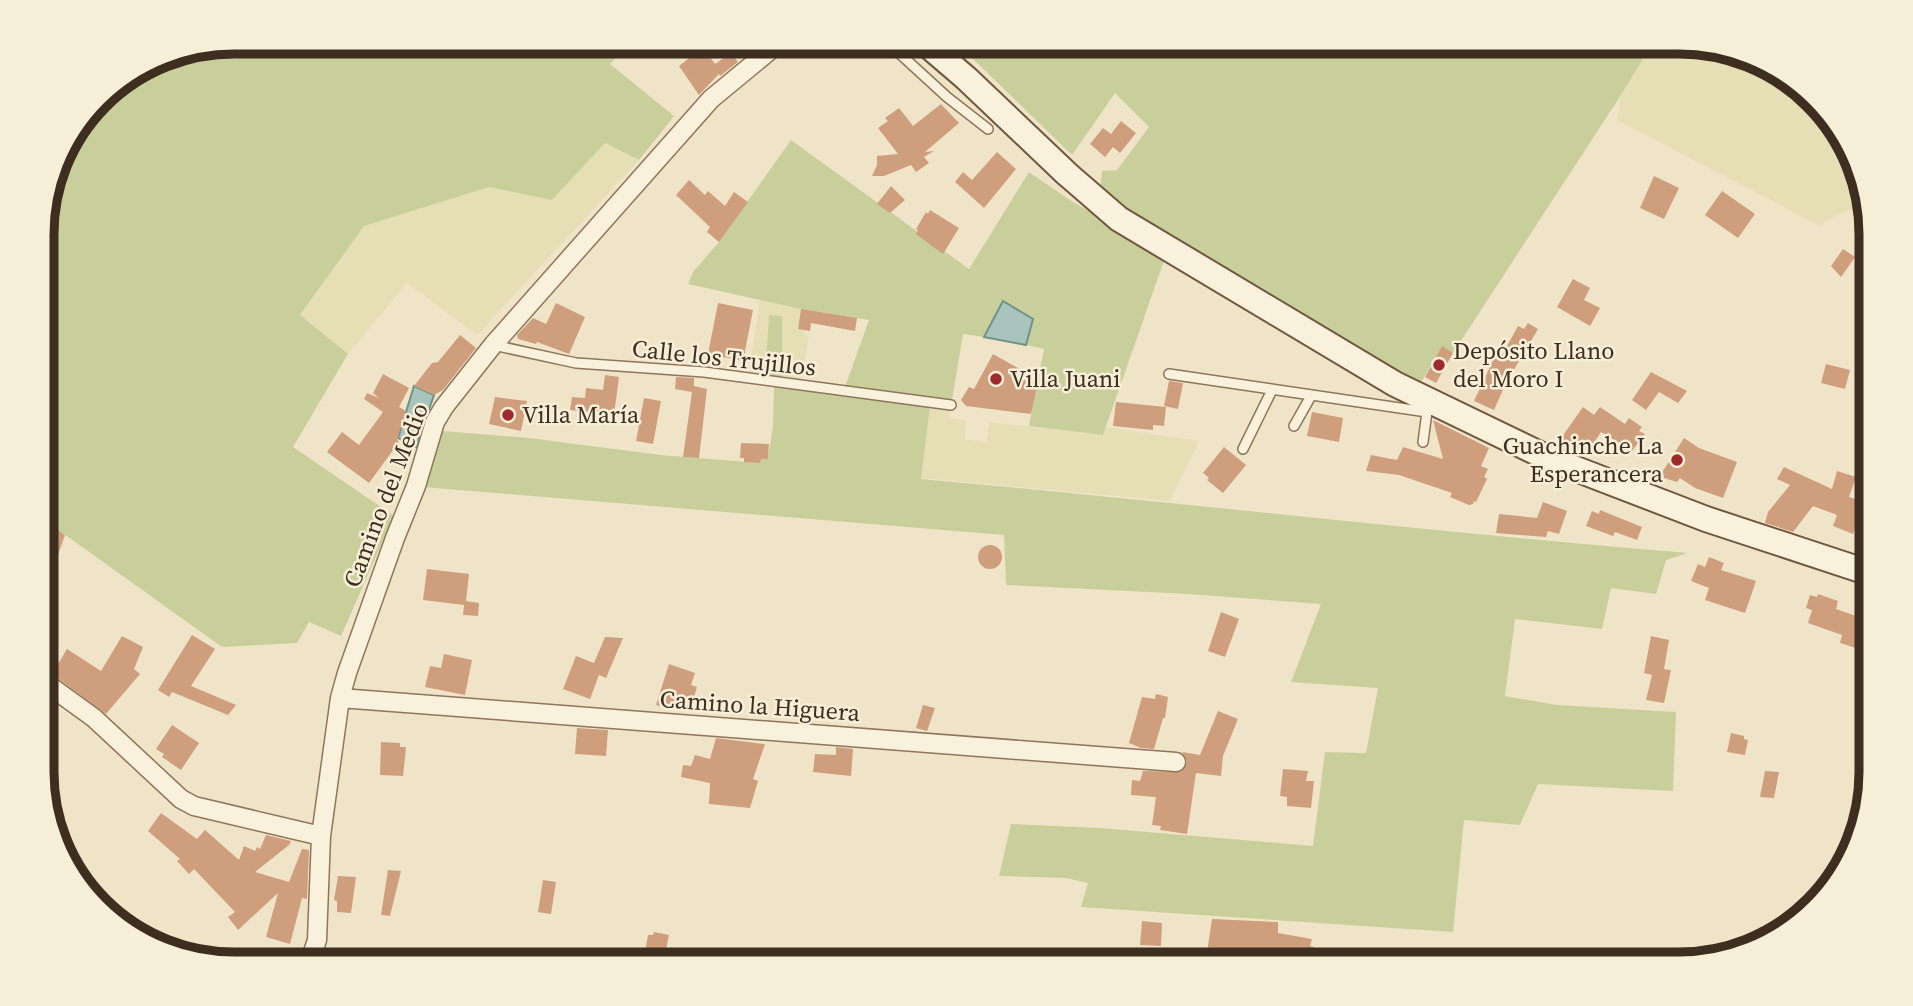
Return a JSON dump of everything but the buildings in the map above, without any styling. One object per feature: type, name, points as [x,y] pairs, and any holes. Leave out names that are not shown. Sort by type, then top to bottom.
[{"type":"main road","points":[[939,55],[1119,219],[1429,407],[1550,459],[1706,519],[1859,569]]},
{"type":"street","name":"Camino del Medio","points":[[313,952],[317,940],[320,836],[340,698],[394,538],[416,486],[435,422],[493,345],[711,99],[765,55]]},
{"type":"street","points":[[54,689],[93,718],[181,799],[194,806],[320,836]]},
{"type":"street","name":"Camino la Higuera","points":[[340,698],[1176,762]]},
{"type":"lane","points":[[901,55],[988,130]]},
{"type":"lane","name":"Calle los Trujillos","points":[[493,345],[576,363],[657,367],[951,405]]},
{"type":"lane","points":[[1169,374],[1311,396],[1429,407],[1423,442]]},
{"type":"lane","points":[[1242,449],[1272,390]]},
{"type":"lane","points":[[1294,426],[1311,396]]},
{"type":"shaded area","points":[[1646,54],[1714,58],[1759,73],[1789,91],[1822,124],[1845,165],[1857,208],[1834,216],[1820,226],[1617,120],[1621,95]]},
{"type":"shaded area","points":[[605,143],[639,160],[477,335],[407,283],[348,354],[300,316],[363,226],[489,187],[552,200]]},
{"type":"shaded area","points":[[760,299],[801,309],[798,328],[809,335],[801,381],[782,379],[782,316],[769,315],[765,376],[749,374]]},
{"type":"shaded area","points":[[930,406],[951,409],[950,418],[966,420],[965,440],[987,442],[989,422],[1103,435],[1106,427],[1199,441],[1170,501],[921,478]]},
{"type":"green space","points":[[973,54],[1646,54],[1453,353],[1442,347],[1418,387],[1130,214],[1100,191],[1102,171],[1117,170],[1149,127],[1115,93],[1072,155],[971,57]]},
{"type":"green space","points":[[222,55],[619,55],[610,64],[674,116],[639,160],[605,143],[552,200],[489,187],[364,226],[300,315],[348,354],[293,447],[394,516],[341,636],[309,622],[297,643],[222,647],[54,527],[55,222],[60,187],[73,154],[85,134],[115,99],[134,85],[165,68],[199,58]]},
{"type":"green space","points":[[791,140],[969,269],[1029,172],[1073,202],[1166,255],[1103,435],[1029,426],[1044,349],[1026,345],[1033,319],[1003,302],[984,337],[963,334],[952,400],[845,387],[869,320],[801,309],[688,284],[693,272],[719,242]]},
{"type":"green space","points":[[769,315],[782,316],[782,379],[765,376]]},
{"type":"green space","points":[[774,386],[930,406],[921,479],[1688,553],[1666,560],[1656,594],[1611,588],[1602,629],[1515,619],[1505,696],[1557,705],[1676,712],[1673,791],[1538,784],[1520,825],[1464,820],[1453,932],[1081,907],[1088,883],[1066,878],[999,876],[1011,824],[1100,828],[1313,846],[1325,752],[1366,753],[1378,688],[1291,682],[1321,604],[1006,585],[1004,535],[422,487],[442,431],[760,463],[761,459],[768,459],[773,426]]},
{"type":"water","points":[[1003,301],[1033,319],[1026,345],[984,337]]},
{"type":"water","points":[[414,386],[434,395],[416,447],[398,438]]},
{"type":"place","name":"Depósito Llano del Moro I","points":[[1439,365]]},
{"type":"place","name":"Villa Juani","points":[[996,379]]},
{"type":"place","name":"Villa María","points":[[508,415]]},
{"type":"place","name":"Guachinche La Esperancera","points":[[1677,460]]}]
